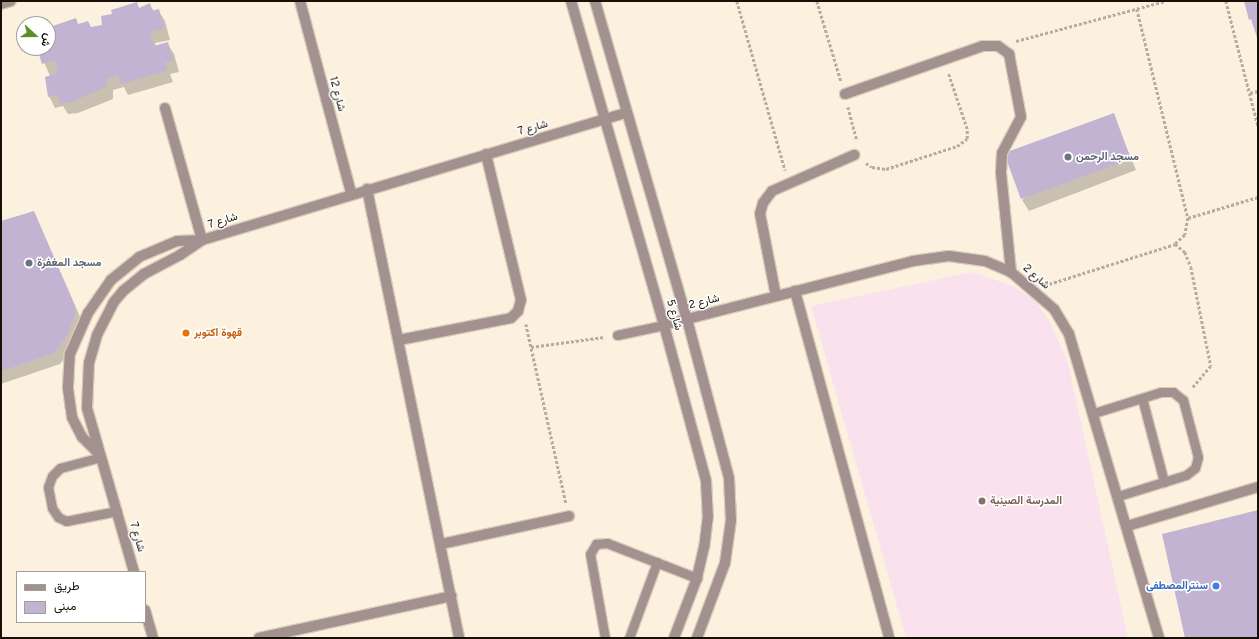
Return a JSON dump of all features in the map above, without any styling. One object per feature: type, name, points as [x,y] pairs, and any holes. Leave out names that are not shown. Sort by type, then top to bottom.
[{"type":"street","points":[[1,4],[11,1]]},
{"type":"street","name":"شارع 12","points":[[300,1],[352,193]]},
{"type":"street","name":"شارع 5","points":[[571,1],[664,325],[706,481],[708,516],[697,578],[674,638]]},
{"type":"street","name":"شارع 5","points":[[595,1],[626,113],[687,319],[729,478],[731,520],[725,563],[697,638]]},
{"type":"street","points":[[845,94],[943,58],[983,46],[998,46],[1009,54],[1021,117],[1002,153],[1001,173],[1011,272]]},
{"type":"street","points":[[102,457],[82,437],[72,417],[68,370],[70,354],[79,332],[98,296],[126,265],[159,247],[177,242],[202,240],[165,108]]},
{"type":"street","name":"شارع 7","points":[[134,571],[102,457],[92,431],[87,408],[86,383],[89,362],[102,321],[112,303],[135,282],[202,240],[352,193],[626,113]]},
{"type":"street","points":[[399,340],[511,318],[518,310],[521,300],[486,154]]},
{"type":"street","points":[[776,296],[760,214],[763,203],[772,191],[854,155]]},
{"type":"street","points":[[367,189],[441,544],[459,638]]},
{"type":"street","name":"شارع 2","points":[[664,325],[913,261],[950,256],[985,261],[1011,272],[1033,289],[1054,309],[1069,334],[1094,414],[1159,638]]},
{"type":"street","points":[[795,292],[889,638]]},
{"type":"street","points":[[1127,526],[1258,487]]},
{"type":"street","points":[[441,544],[569,516]]},
{"type":"street","points":[[259,638],[297,634],[451,596]]},
{"type":"street","points":[[146,614],[153,638]]},
{"type":"lane","points":[[617,335],[664,325]]},
{"type":"lane","points":[[1094,414],[1160,392],[1173,392],[1183,400],[1198,457],[1195,468],[1186,475],[1118,496]]},
{"type":"lane","points":[[1142,398],[1164,482]]},
{"type":"lane","points":[[102,457],[60,468],[52,476],[48,487],[52,508],[58,517],[66,521],[117,511]]},
{"type":"lane","points":[[605,638],[590,554],[596,544],[607,542],[697,578]]},
{"type":"lane","points":[[629,638],[657,562]]},
{"type":"path","points":[[737,1],[789,184]]},
{"type":"path","points":[[817,1],[845,94],[858,146],[854,155],[872,167],[886,169],[957,146],[966,139],[967,129],[943,58]]},
{"type":"path","points":[[998,46],[1165,1]]},
{"type":"path","points":[[1226,1],[1258,126]]},
{"type":"path","points":[[1033,289],[1175,244],[1185,235],[1188,218],[1136,9]]},
{"type":"path","points":[[1250,93],[1258,91]]},
{"type":"path","points":[[1188,218],[1258,197]]},
{"type":"path","points":[[1175,244],[1185,252],[1191,267],[1211,366],[1183,400]]},
{"type":"path","points":[[521,300],[569,516]]},
{"type":"path","points":[[531,347],[617,335]]},
{"type":"shaded area","name":"المدرسة الصينية","points":[[972,272],[1013,286],[1034,300],[1049,320],[1068,363],[1128,638],[906,638],[811,306]]},
{"type":"building","points":[[1244,1],[1258,1],[1258,41],[1251,19],[1249,20]]},
{"type":"building","points":[[137,2],[139,8],[150,3],[152,11],[159,9],[164,28],[150,32],[154,46],[168,42],[173,61],[164,63],[168,70],[121,84],[118,75],[107,79],[106,87],[71,102],[60,103],[57,94],[48,97],[45,77],[58,73],[55,60],[42,64],[40,56],[56,56],[56,25],[76,18],[78,24],[88,21],[91,27],[102,25],[101,16],[112,14],[111,10]]},
{"type":"building","name":"مسجد الرحمن","points":[[1114,113],[1131,159],[1021,199],[1004,153]]},
{"type":"building","name":"مسجد المغفرة","points":[[34,211],[75,306],[74,317],[67,336],[54,353],[1,371],[1,221]]},
{"type":"building","name":"سنترالمصطفى","points":[[1258,510],[1258,638],[1185,638],[1162,534]]},
{"type":"place","name":"مسجد الرحمن","points":[[1068,157]]},
{"type":"place","name":"مسجد المغفرة","points":[[29,263]]},
{"type":"place","name":"قهوة اكتوبر","points":[[186,333]]},
{"type":"place","name":"المدرسة الصينية","points":[[982,501]]},
{"type":"place","name":"سنترالمصطفى","points":[[1216,586]]}]
